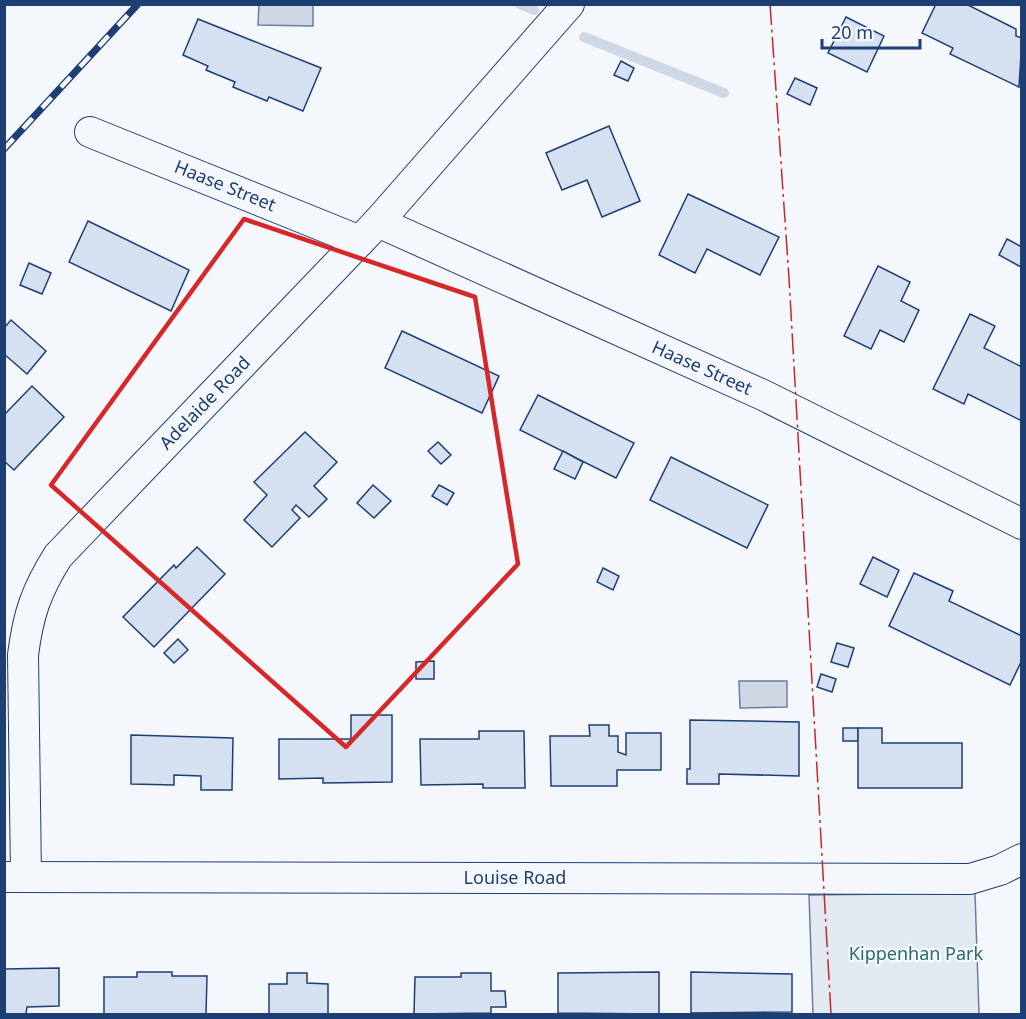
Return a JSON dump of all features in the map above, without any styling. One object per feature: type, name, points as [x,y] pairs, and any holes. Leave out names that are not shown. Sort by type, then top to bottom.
[{"type":"street","name":"Adelaide Road","points":[[15,877],[23,655],[28,619],[39,586],[58,556],[369,231],[569,4]]},
{"type":"street","name":"Haase Street","points":[[90,132],[369,231],[764,395],[1022,524]]},
{"type":"street","name":"Louise Road","points":[[15,877],[970,879],[1000,870],[1022,859]]},
{"type":"highlighted area","points":[[244,219],[475,297],[518,564],[346,747],[51,485]]},
{"type":"green space","name":"Kippenhan Park","points":[[975,893],[979,1014],[813,1014],[809,895]]},
{"type":"shaded area","points":[[259,4],[313,5],[313,26],[258,25]]},
{"type":"shaded area","points":[[739,681],[787,681],[787,707],[740,708]]},
{"type":"building","points":[[936,4],[966,4],[1016,29],[1016,36],[1022,38],[1019,87],[950,54],[953,48],[922,33]]},
{"type":"building","points":[[846,17],[884,36],[867,72],[828,53]]},
{"type":"building","points":[[198,19],[321,68],[303,111],[269,97],[267,101],[233,87],[235,82],[206,70],[208,66],[183,55]]},
{"type":"building","points":[[621,61],[634,68],[628,81],[614,75]]},
{"type":"building","points":[[795,78],[817,88],[810,105],[787,94]]},
{"type":"building","points":[[609,126],[640,201],[602,217],[587,180],[562,190],[546,153]]},
{"type":"building","points":[[688,194],[779,237],[760,275],[707,249],[695,273],[659,255]]},
{"type":"building","points":[[88,221],[189,270],[171,311],[69,262]]},
{"type":"building","points":[[1007,239],[1022,247],[1021,267],[999,255]]},
{"type":"building","points":[[29,263],[51,273],[42,294],[20,285]]},
{"type":"building","points":[[878,266],[910,282],[901,301],[919,310],[904,342],[880,330],[871,349],[844,336]]},
{"type":"building","points":[[970,314],[995,326],[984,348],[1022,367],[1022,421],[968,394],[964,404],[933,389]]},
{"type":"building","points":[[11,320],[46,351],[27,374],[4,354],[4,328]]},
{"type":"building","points":[[402,331],[499,376],[482,413],[385,368]]},
{"type":"building","points":[[32,386],[64,417],[14,470],[4,461],[4,415]]},
{"type":"building","points":[[538,395],[634,443],[616,478],[520,430]]},
{"type":"building","points":[[305,432],[337,462],[314,486],[327,499],[309,517],[296,505],[292,510],[300,518],[272,547],[244,520],[267,495],[254,482]]},
{"type":"building","points":[[438,442],[451,455],[441,464],[428,451]]},
{"type":"building","points":[[563,451],[583,462],[575,479],[554,469]]},
{"type":"building","points":[[671,457],[768,505],[747,548],[650,500]]},
{"type":"building","points":[[373,485],[391,501],[374,518],[357,503]]},
{"type":"building","points":[[439,485],[454,493],[447,505],[432,496]]},
{"type":"building","points":[[197,547],[225,574],[154,647],[123,617],[174,565],[176,568]]},
{"type":"building","points":[[873,557],[899,570],[887,597],[860,584]]},
{"type":"building","points":[[603,568],[619,576],[613,590],[597,582]]},
{"type":"building","points":[[914,573],[953,591],[949,601],[1022,636],[1022,660],[1010,685],[889,626]]},
{"type":"building","points":[[178,639],[188,650],[174,663],[164,653]]},
{"type":"building","points":[[837,643],[854,648],[848,667],[831,662]]},
{"type":"building","points":[[434,661],[434,679],[416,679],[416,662]]},
{"type":"building","points":[[821,674],[836,679],[832,692],[817,687]]},
{"type":"building","points":[[351,715],[392,715],[392,782],[323,783],[323,778],[279,779],[279,739],[351,739]]},
{"type":"building","points":[[690,720],[799,722],[799,776],[719,774],[719,784],[687,784],[687,769],[690,769]]},
{"type":"building","points":[[589,725],[609,725],[609,736],[618,736],[618,752],[626,755],[626,733],[661,733],[661,770],[617,770],[617,786],[551,786],[550,736],[590,736]]},
{"type":"building","points":[[843,728],[858,728],[858,741],[843,741]]},
{"type":"building","points":[[858,728],[882,728],[882,743],[962,743],[962,788],[858,788]]},
{"type":"building","points":[[479,731],[524,731],[525,788],[483,788],[483,784],[421,785],[420,739],[479,739]]},
{"type":"building","points":[[131,735],[233,738],[232,790],[201,790],[201,776],[174,775],[174,785],[131,784]]},
{"type":"building","points":[[59,968],[59,1006],[27,1007],[26,1014],[4,1014],[4,969]]},
{"type":"building","points":[[137,972],[172,972],[172,976],[207,976],[206,1014],[104,1014],[104,977],[137,977]]},
{"type":"building","points":[[659,972],[659,1014],[558,1013],[558,973]]},
{"type":"building","points":[[691,972],[792,974],[792,1012],[691,1013]]},
{"type":"building","points":[[287,973],[307,973],[307,983],[328,984],[328,1014],[269,1014],[269,984],[287,984]]},
{"type":"building","points":[[461,973],[491,973],[491,991],[505,991],[506,1007],[491,1007],[491,1013],[414,1014],[415,977],[461,977]]},
{"type":"waterway","points":[[520,4],[534,10]]},
{"type":"waterway","points":[[584,37],[724,93]]},
{"type":"railway","points":[[4,149],[138,4]]},
{"type":"power","points":[[770,4],[789,278],[831,1014]]}]
